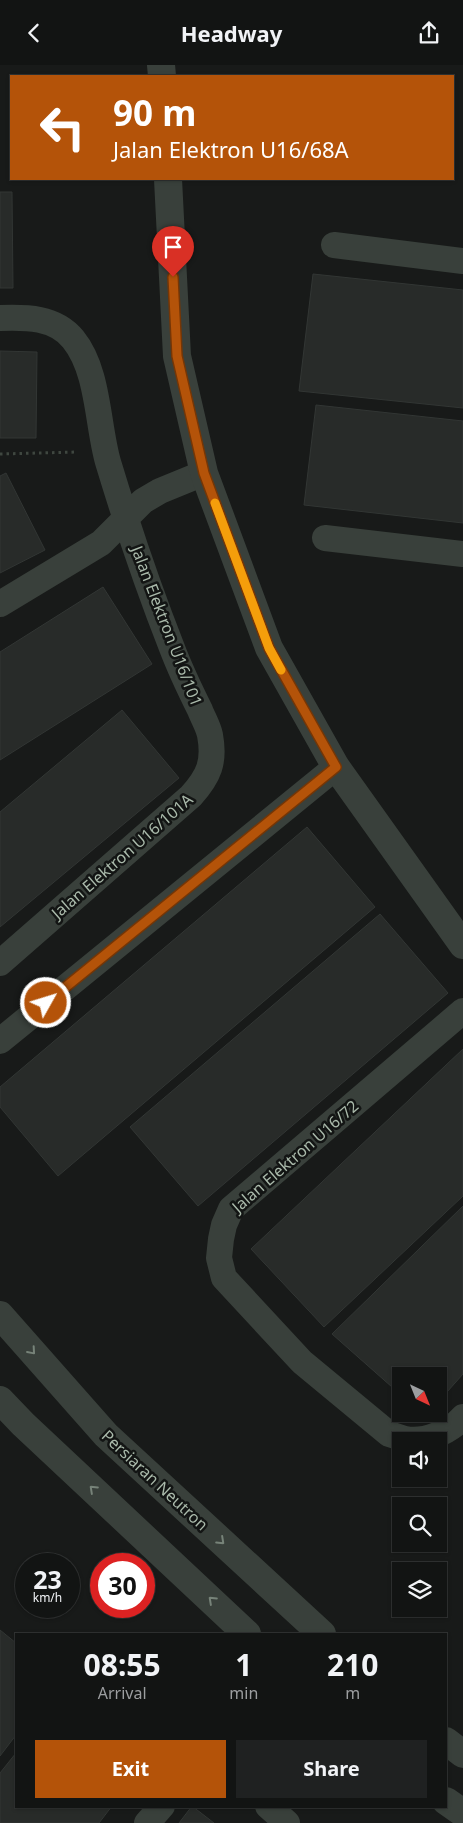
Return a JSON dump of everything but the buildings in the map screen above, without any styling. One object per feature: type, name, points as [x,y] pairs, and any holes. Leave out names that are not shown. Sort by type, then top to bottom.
[{"type":"street","points":[[168,180],[177,356],[204,473],[269,648],[336,767],[463,945]]},
{"type":"street","points":[[334,245],[463,261]]},
{"type":"street","name":"Jalan Elektron U16/101","points":[[0,318],[24,317],[47,321],[61,329],[72,339],[82,353],[89,370],[105,452],[125,519],[172,649],[210,733]]},
{"type":"street","points":[[0,604],[101,543],[143,501],[160,491],[204,473]]},
{"type":"street","points":[[325,538],[463,554]]},
{"type":"street","name":"Jalan Elektron U16/101A","points":[[0,963],[192,796],[204,781],[211,767],[210,733]]},
{"type":"street","points":[[0,1041],[336,767]]},
{"type":"street","name":"Jalan Elektron U16/72","points":[[463,1011],[231,1209],[224,1225],[220,1258],[224,1278],[302,1362],[389,1434],[405,1439],[422,1439],[443,1432],[463,1417]]},
{"type":"street","name":"Persiaran Neutron","points":[[0,1315],[106,1435],[321,1633]]},
{"type":"street","points":[[0,1399],[23,1424],[246,1633]]},
{"type":"street","points":[[447,1742],[463,1754]]},
{"type":"street","points":[[447,1802],[463,1813]]},
{"type":"street","points":[[147,1823],[160,1808]]},
{"type":"street","points":[[270,1808],[288,1823]]},
{"type":"path","points":[[0,454],[105,452]]},
{"type":"slow traffic","points":[[215,503],[269,648],[281,670]]},
{"type":"route","points":[[46,1003],[336,767],[269,648],[204,473],[177,356],[173,277]]}]
